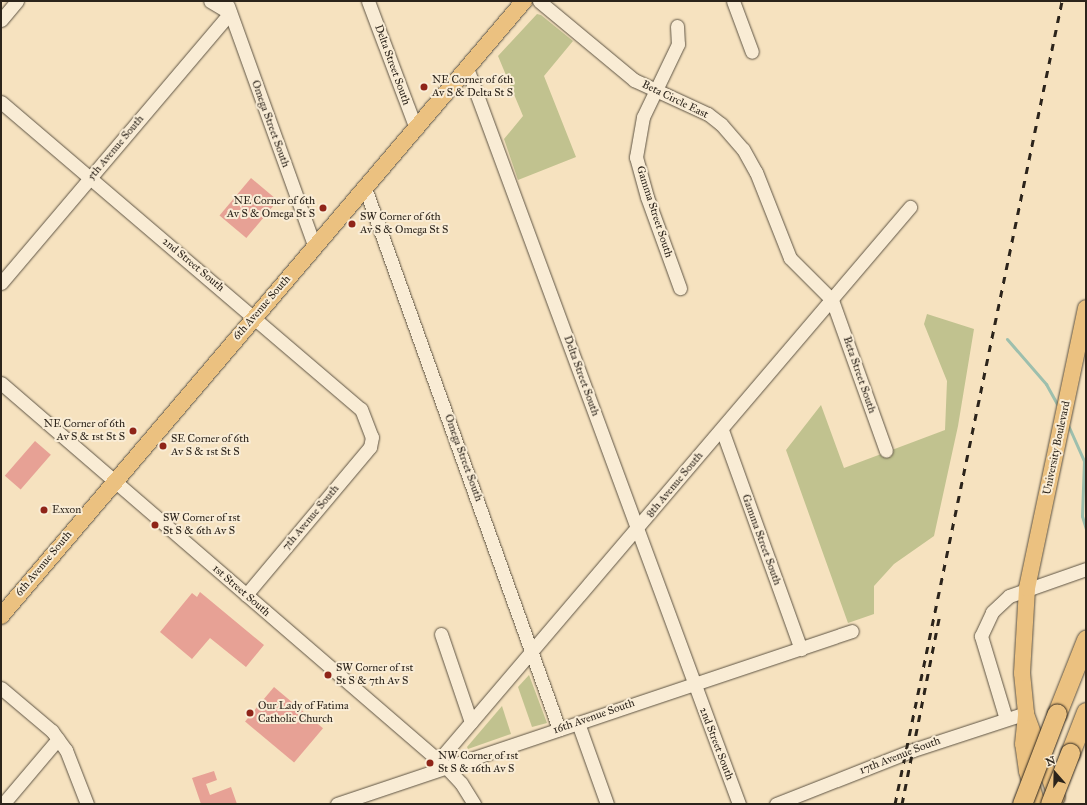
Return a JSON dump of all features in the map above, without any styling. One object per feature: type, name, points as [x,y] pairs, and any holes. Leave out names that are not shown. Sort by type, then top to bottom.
[{"type":"highway","points":[[1022,804],[1086,640]]},
{"type":"highway","points":[[1050,804],[1086,712]]},
{"type":"main road","name":"6th Avenue South","points":[[1,616],[114,480],[365,188],[521,2]]},
{"type":"main road","name":"University Boulevard","points":[[1026,713],[1022,673],[1027,588],[1086,308]]},
{"type":"main road","points":[[1026,713],[1023,744],[1027,770],[1037,804]]},
{"type":"main road","points":[[1026,713],[1060,804]]},
{"type":"street","points":[[1,20],[17,1]]},
{"type":"street","points":[[210,1],[228,7]]},
{"type":"street","name":"Delta Street South","points":[[368,1],[416,128]]},
{"type":"street","name":"Beta Circle East","points":[[539,1],[622,71],[655,91],[708,114],[732,136],[756,172],[790,258],[832,300]]},
{"type":"street","points":[[733,1],[752,52]]},
{"type":"street","name":"5th Avenue South","points":[[1,283],[90,178],[228,7]]},
{"type":"street","name":"Omega Street South","points":[[228,7],[315,246]]},
{"type":"street","name":"Gamma Street South","points":[[677,26],[678,44],[643,117],[636,157],[646,197],[680,288]]},
{"type":"street","name":"Delta Street South","points":[[467,68],[638,530],[693,684]]},
{"type":"street","name":"2nd Street South","points":[[1,102],[356,404],[361,409],[372,437]]},
{"type":"street","name":"Omega Street South","points":[[365,188],[533,652],[559,729]]},
{"type":"street","name":"8th Avenue South","points":[[442,764],[471,722],[638,530],[910,207]]},
{"type":"street","name":"Beta Street South","points":[[832,300],[886,451]]},
{"type":"street","name":"1st Street South","points":[[3,390],[114,480],[442,764],[461,783],[474,804]]},
{"type":"street","name":"Gamma Street South","points":[[722,430],[801,649]]},
{"type":"street","name":"7th Avenue South","points":[[246,595],[370,447],[372,437]]},
{"type":"street","points":[[1006,719],[981,636],[992,612],[1009,596],[1027,588],[1086,569]]},
{"type":"street","name":"16th Avenue South","points":[[337,804],[442,764],[578,723],[852,632]]},
{"type":"street","points":[[441,634],[471,722]]},
{"type":"street","name":"2nd Street South","points":[[693,684],[739,804]]},
{"type":"street","points":[[1,688],[52,731],[58,739],[66,750],[87,804]]},
{"type":"street","name":"17th Avenue South","points":[[776,804],[913,750],[1026,713]]},
{"type":"street","points":[[578,723],[607,804]]},
{"type":"street","points":[[3,804],[58,739]]},
{"type":"green space","points":[[537,14],[541,15],[573,41],[544,76],[576,157],[518,180],[504,139],[523,116],[498,56]]},
{"type":"green space","points":[[927,314],[974,329],[958,426],[934,536],[894,564],[874,586],[874,614],[848,623],[786,450],[821,405],[844,468],[945,430],[947,381],[924,324]]},
{"type":"green space","points":[[529,675],[547,723],[532,727],[518,687]]},
{"type":"green space","points":[[502,706],[511,734],[468,749],[467,747]]},
{"type":"building","points":[[251,178],[278,200],[246,238],[220,216]]},
{"type":"building","points":[[35,441],[51,455],[21,489],[5,476]]},
{"type":"building","points":[[200,592],[264,645],[246,667],[210,638],[192,659],[160,632],[192,593],[197,597]]},
{"type":"building","points":[[274,687],[323,728],[294,763],[245,721]]},
{"type":"building","points":[[214,771],[217,780],[206,784],[210,795],[231,787],[237,804],[201,804],[192,778]]},
{"type":"waterway","points":[[1007,339],[1046,384],[1059,407]]},
{"type":"waterway","points":[[1068,425],[1084,461],[1082,516],[1086,529]]},
{"type":"railway","points":[[895,804],[1062,1]]},
{"type":"railway","points":[[902,804],[940,614]]},
{"type":"place","name":"NE Corner of 6th Av S & Delta St S","points":[[424,87]]},
{"type":"place","name":"NE Corner of 6th Av S & Omega St S","points":[[323,208]]},
{"type":"place","name":"SW Corner of 6th Av S & Omega St S","points":[[352,224]]},
{"type":"place","name":"NE Corner of 6th Av S & 1st St S","points":[[133,431]]},
{"type":"place","name":"SE Corner of 6th Av S & 1st St S","points":[[163,446]]},
{"type":"place","name":"Exxon","points":[[44,510]]},
{"type":"place","name":"SW Corner of 1st St S & 6th Av S","points":[[155,525]]},
{"type":"place","name":"SW Corner of 1st St S & 7th Av S","points":[[328,675]]},
{"type":"place","name":"Our Lady of Fatima Catholic Church","points":[[250,713]]},
{"type":"place","name":"NW Corner of 1st St S & 16th Av S","points":[[430,763]]}]
